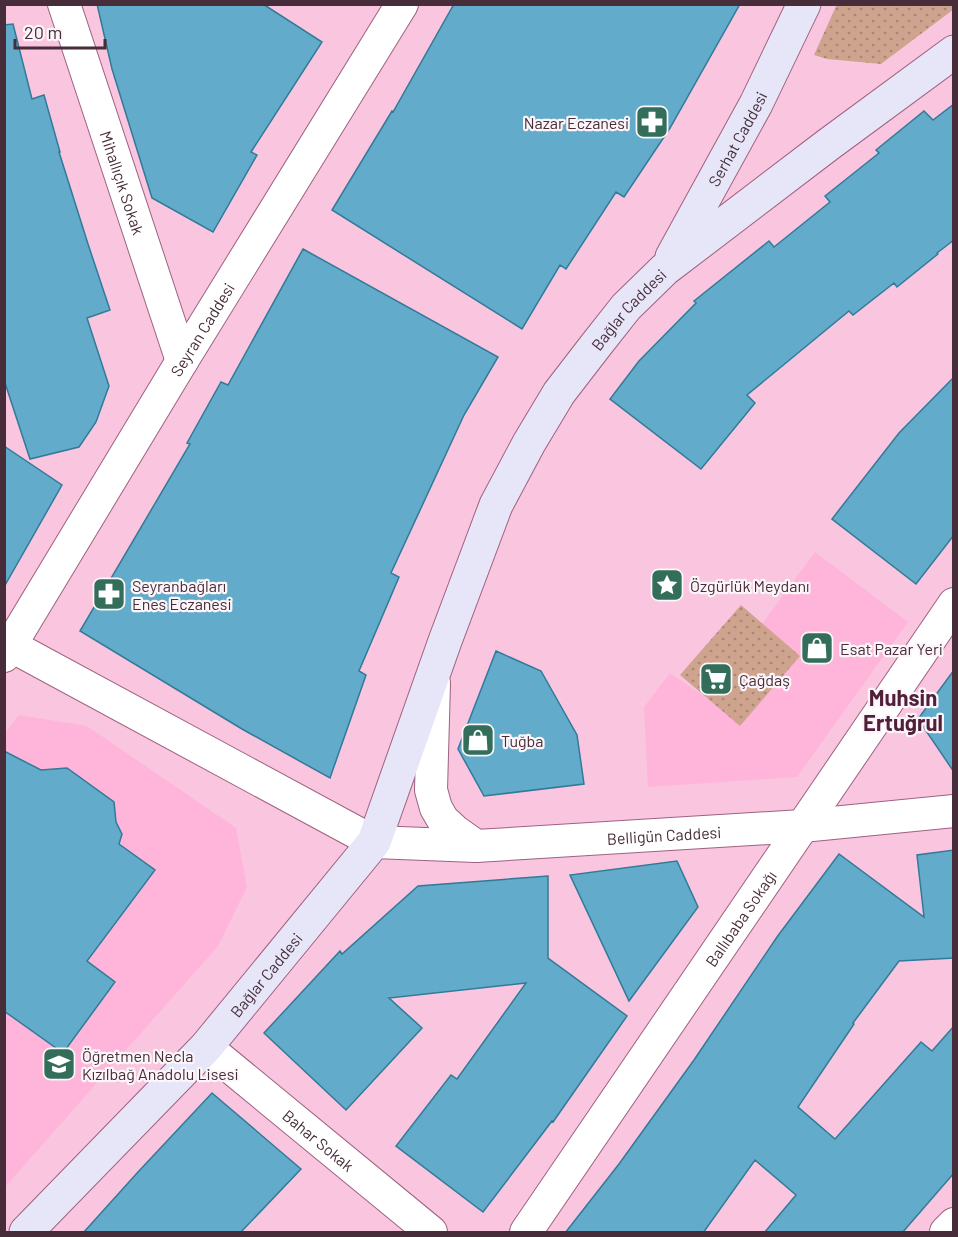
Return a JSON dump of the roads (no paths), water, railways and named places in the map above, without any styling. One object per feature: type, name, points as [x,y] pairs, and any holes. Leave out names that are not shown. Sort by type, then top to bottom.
[{"type":"main road","name":"Serhat Caddesi","points":[[665,269],[756,104],[804,4]]},
{"type":"main road","name":"Bağlar Caddesi","points":[[26,1233],[206,1047],[374,842],[468,576],[496,505],[559,393],[596,345],[626,307],[665,269],[954,52]]},
{"type":"street","name":"Mihallıçık Sokak","points":[[64,4],[182,361]]},
{"type":"street","name":"Seyran Caddesi","points":[[7,648],[402,4]]},
{"type":"street","name":"Ballıbaba Sokağı","points":[[526,1233],[954,604]]},
{"type":"street","points":[[7,648],[374,842]]},
{"type":"street","name":"Bağlar Caddesi","points":[[434,671],[431,790],[436,808],[443,820],[476,846]]},
{"type":"street","name":"Belligün Caddesi","points":[[374,842],[476,846],[802,826],[954,811]]},
{"type":"street","name":"Bahar Sokak","points":[[206,1047],[431,1233]]},
{"type":"street","points":[[946,1233],[954,1224]]},
{"type":"place","name":"Nazar Eczanesi","points":[[652,122]]},
{"type":"place","name":"Özgürlük Meydanı","points":[[667,585]]},
{"type":"place","name":"Seyranbağları Enes Eczanesi","points":[[109,594]]},
{"type":"place","name":"Esat Pazar Yeri","points":[[817,648]]},
{"type":"place","name":"Çağdaş","points":[[716,679]]},
{"type":"place","name":"Tuğba","points":[[478,740]]},
{"type":"place","name":"Öğretmen Necla Kızılbağ Anadolu Lisesi","points":[[59,1064]]},
{"type":"district","name":"Muhsin Ertuğrul","points":[[903,710]]}]
